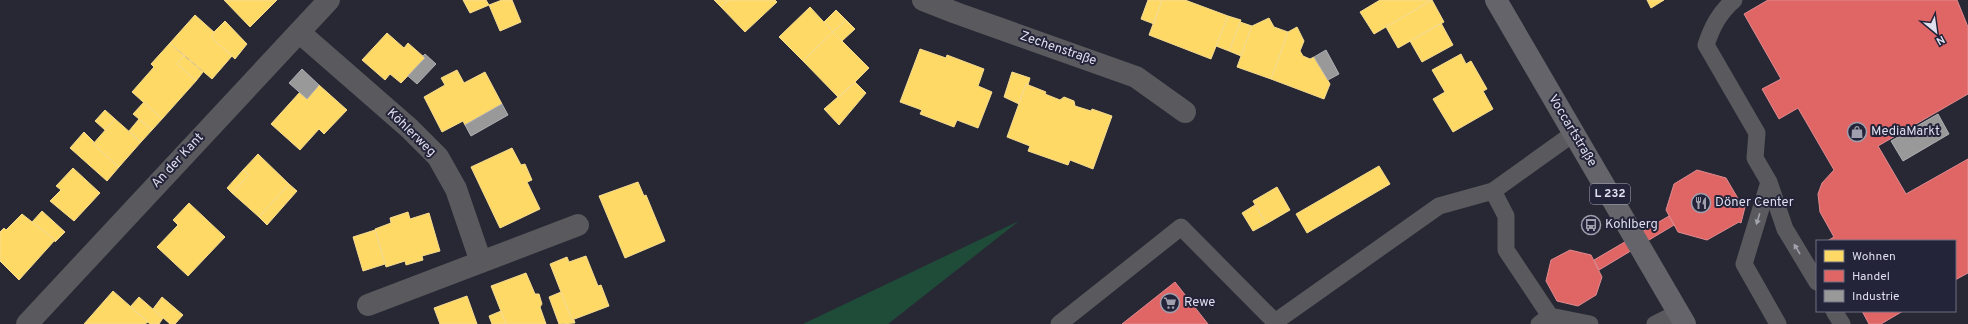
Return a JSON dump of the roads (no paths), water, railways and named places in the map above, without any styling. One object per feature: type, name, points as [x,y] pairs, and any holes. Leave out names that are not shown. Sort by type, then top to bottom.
[{"type":"main road","name":"Voccartstraße","points":[[1496,0],[1682,318]]},
{"type":"street","name":"An der Kant","points":[[27,324],[329,0]]},
{"type":"street","name":"Zechenstraße","points":[[923,0],[964,16],[1136,76],[1185,112]]},
{"type":"street","name":"Köhlerweg","points":[[299,32],[409,128],[438,157],[456,189],[481,262]]},
{"type":"street","points":[[368,305],[578,225]]},
{"type":"lane","points":[[1734,0],[1724,9],[1713,26],[1706,46],[1757,133],[1755,158],[1769,182],[1785,229],[1816,280]]},
{"type":"lane","points":[[1059,324],[1181,227],[1276,323],[1439,206],[1493,191],[1574,134]]},
{"type":"lane","points":[[1769,182],[1744,264],[1778,324]]},
{"type":"lane","points":[[1493,191],[1506,216],[1506,250],[1544,320],[1590,324]]},
{"type":"lane","points":[[1835,312],[1842,324]]},
{"type":"lane","points":[[1655,324],[1682,318]]},
{"type":"place","name":"MediaMarkt","points":[[1857,132]]},
{"type":"place","name":"Döner Center","points":[[1701,203]]},
{"type":"place","name":"Kohlberg","points":[[1591,225]]},
{"type":"place","name":"Rewe","points":[[1170,303]]}]
